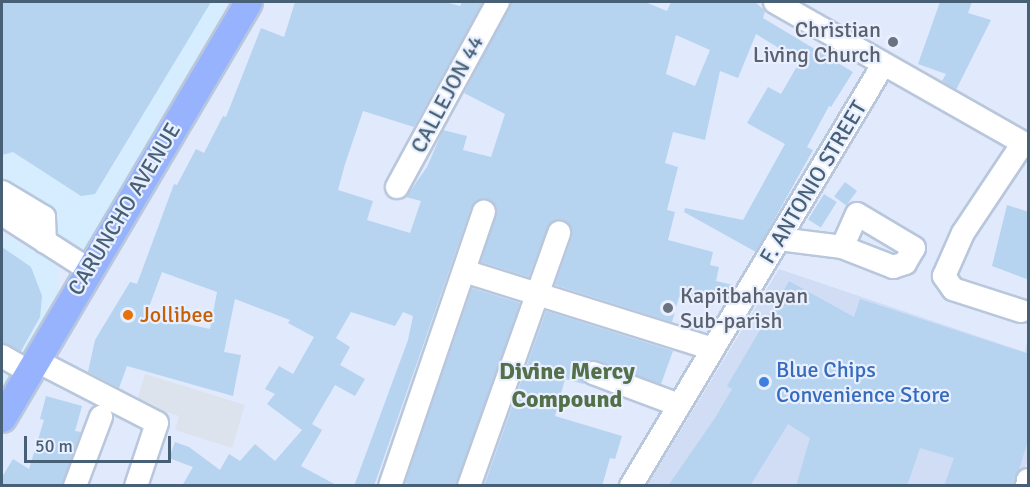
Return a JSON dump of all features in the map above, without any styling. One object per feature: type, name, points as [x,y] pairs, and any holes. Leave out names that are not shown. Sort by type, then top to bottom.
[{"type":"main road","name":"CARUNCHO AVENUE","points":[[2,418],[88,269],[248,2]]},
{"type":"street","name":"CALLEJON 44","points":[[397,188],[498,2]]},
{"type":"street","points":[[775,2],[1026,145],[963,233],[944,276],[953,289],[1021,311]]},
{"type":"street","name":"F. ANTONIO STREET","points":[[631,486],[884,64]]},
{"type":"street","points":[[2,192],[44,217],[45,242]]},
{"type":"street","points":[[390,486],[484,212]]},
{"type":"street","points":[[2,214],[88,269]]},
{"type":"street","points":[[469,486],[559,233]]},
{"type":"street","points":[[779,239],[842,247]]},
{"type":"street","points":[[464,271],[713,349]]},
{"type":"street","points":[[2,356],[32,366],[157,423],[136,486]]},
{"type":"street","points":[[593,374],[679,405]]},
{"type":"street","points":[[75,486],[100,417]]},
{"type":"street","points":[[1027,486],[1029,480]]},
{"type":"shaded area","points":[[2,2],[229,2],[83,251],[2,200]]},
{"type":"shaded area","points":[[2,232],[57,265],[58,296],[2,391]]},
{"type":"shaded area","points":[[779,269],[1025,352],[1028,336],[1028,458],[1020,485],[647,486]]},
{"type":"shaded area","points":[[145,374],[245,405],[232,448],[175,430],[179,416],[136,403]]},
{"type":"building","points":[[2,2],[211,2],[95,194],[81,196],[13,152],[2,155]]},
{"type":"building","points":[[295,2],[445,2],[460,6],[462,2],[483,2],[414,127],[363,111],[345,164],[338,190],[373,201],[367,220],[410,233],[421,201],[406,197],[427,167],[443,130],[467,136],[463,150],[491,157],[505,114],[464,93],[511,2],[645,2],[667,11],[671,2],[755,2],[765,11],[763,18],[853,72],[831,107],[829,106],[807,147],[813,150],[756,252],[684,212],[685,208],[743,220],[785,144],[747,123],[768,87],[781,94],[800,61],[756,34],[738,78],[720,71],[705,140],[673,132],[665,163],[678,167],[667,210],[675,212],[668,240],[713,252],[710,265],[719,267],[716,281],[733,285],[727,299],[708,295],[706,303],[679,297],[672,322],[555,285],[572,237],[570,225],[563,220],[556,220],[547,228],[529,277],[481,262],[497,210],[489,199],[481,199],[471,208],[374,486],[354,486],[408,340],[413,316],[403,312],[395,326],[351,312],[336,338],[350,347],[340,365],[365,379],[355,396],[335,385],[312,424],[322,430],[301,466],[338,486],[182,486],[193,467],[169,458],[175,442],[189,447],[220,470],[229,454],[240,461],[255,444],[275,461],[302,430],[267,404],[275,394],[265,389],[279,366],[293,374],[314,337],[288,323],[290,320],[235,299],[224,352],[241,355],[233,396],[127,366],[119,388],[88,372],[95,340],[130,282],[137,284],[174,184],[177,185],[196,149],[204,153],[223,116],[226,117],[261,28],[284,37]],"holes":[[[676,35],[710,50],[695,86],[666,74]],[[162,272],[217,292],[210,329],[146,315]]]},
{"type":"building","points":[[940,2],[972,2],[968,13],[991,20],[956,90],[942,81],[946,74],[918,64]]},
{"type":"building","points":[[845,182],[857,191],[846,205],[834,196]]},
{"type":"building","points":[[824,194],[837,202],[821,227],[808,219]]},
{"type":"building","points":[[1007,205],[1029,212],[1029,280],[992,266]]},
{"type":"building","points":[[2,247],[31,267],[42,296],[40,317],[21,351],[2,343]]},
{"type":"building","points":[[789,281],[854,317],[860,299],[1029,354],[1029,437],[1014,486],[944,486],[954,458],[920,448],[907,486],[796,486],[810,438],[788,424],[750,486],[668,486],[715,418],[732,389],[727,386]]},
{"type":"building","points":[[472,288],[520,303],[456,486],[414,486],[405,483]]},
{"type":"building","points":[[546,311],[673,351],[661,384],[591,360],[580,369],[584,384],[565,379],[555,416],[622,436],[615,459],[610,458],[602,486],[484,486]]},
{"type":"building","points":[[46,396],[82,406],[75,431],[81,432],[62,486],[2,486],[2,477],[13,459],[29,469],[44,420],[40,419]]},
{"type":"place","name":"Christian Living Church","points":[[893,42]]},
{"type":"place","name":"Kapitbahayan Sub-parish","points":[[668,308]]},
{"type":"place","name":"Jollibee","points":[[128,315]]},
{"type":"place","name":"Blue Chips Convenience Store","points":[[764,382]]},
{"type":"district","name":"Divine Mercy Compound","points":[[567,386]]}]
